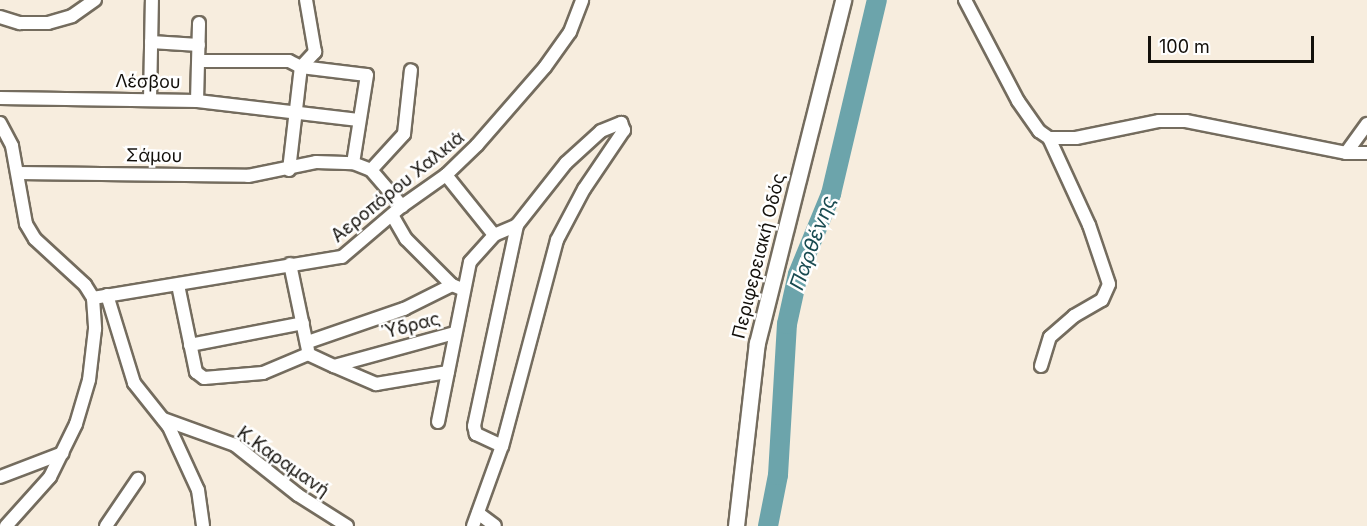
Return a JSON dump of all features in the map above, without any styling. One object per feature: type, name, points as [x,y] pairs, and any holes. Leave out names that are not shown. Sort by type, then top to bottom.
[{"type":"main road","name":"Περιφερειακή Οδός","points":[[736,526],[757,343],[843,0]]},
{"type":"street","points":[[0,17],[20,23],[48,23],[72,16],[95,0]]},
{"type":"street","points":[[150,100],[152,0]]},
{"type":"street","points":[[289,170],[301,67],[315,52],[306,0]]},
{"type":"street","points":[[965,0],[1018,101],[1039,131],[1049,138],[1089,225],[1108,284],[1102,300],[1074,316],[1050,337],[1041,366]]},
{"type":"street","name":"Αεροπόρου Χαλκιά","points":[[93,298],[342,257],[402,206],[446,175],[519,100],[570,32],[578,1]]},
{"type":"street","points":[[197,101],[199,23]]},
{"type":"street","points":[[152,42],[199,45]]},
{"type":"street","points":[[199,61],[288,61],[301,67],[367,75],[352,163]]},
{"type":"street","points":[[402,206],[371,170],[404,134],[411,70]]},
{"type":"street","name":"Λέσβου","points":[[0,98],[197,101],[359,120]]},
{"type":"street","points":[[1049,138],[1076,138],[1159,121],[1186,121],[1346,153],[1367,153]]},
{"type":"street","points":[[0,123],[12,146],[30,231],[78,276],[93,298],[94,350],[87,388],[63,453],[50,477],[6,526]]},
{"type":"street","points":[[473,526],[501,446],[557,240],[584,189],[624,130],[621,123],[601,131],[566,163],[517,225],[474,426],[476,434],[501,446]]},
{"type":"street","points":[[1346,153],[1367,124]]},
{"type":"street","name":"Σάμου","points":[[18,173],[248,176],[289,170],[316,162],[352,163],[371,170]]},
{"type":"street","points":[[446,175],[494,235]]},
{"type":"street","points":[[178,285],[196,372],[204,378],[263,374],[308,348],[457,287],[406,240],[392,215]]},
{"type":"street","name":"Ύδρας","points":[[334,366],[454,333],[457,287],[475,253],[494,235],[517,225]]},
{"type":"street","points":[[290,264],[308,348],[334,366],[376,384],[448,372]]},
{"type":"street","points":[[107,295],[134,383],[163,419],[198,490],[203,526]]},
{"type":"street","points":[[190,345],[303,323]]},
{"type":"street","points":[[438,423],[454,333]]},
{"type":"street","name":"Κ.Καραμανή","points":[[163,419],[235,445],[298,495],[347,526]]},
{"type":"street","points":[[0,477],[63,453]]},
{"type":"street","points":[[106,526],[138,479]]},
{"type":"street","points":[[478,513],[495,526]]},
{"type":"waterway","name":"Παρθένης","points":[[768,526],[778,475],[787,324],[798,274],[831,194],[877,0]]}]
